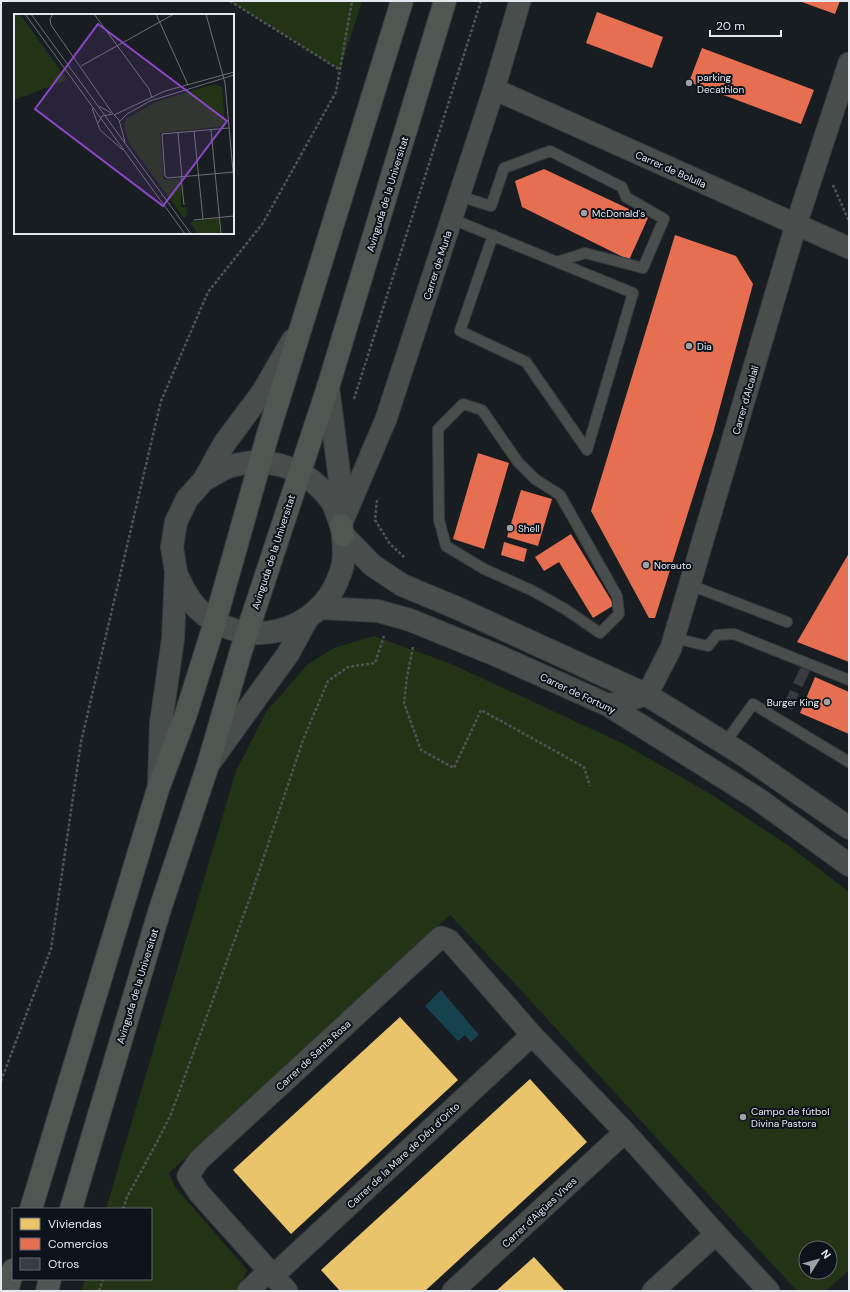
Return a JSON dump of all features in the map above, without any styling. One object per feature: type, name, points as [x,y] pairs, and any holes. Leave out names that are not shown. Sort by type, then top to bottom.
[{"type":"main road","name":"Avinguda de la Universitat","points":[[31,1208],[158,789],[185,717],[215,622],[260,461],[402,1]]},
{"type":"main road","name":"Avinguda de la Universitat","points":[[71,1208],[160,909],[208,764],[247,633],[328,387],[445,1]]},
{"type":"main road","points":[[7,1291],[12,1274]]},
{"type":"main road","points":[[47,1291],[50,1280]]},
{"type":"street","name":"Carrer de Murla","points":[[342,530],[386,418],[494,89],[520,1]]},
{"type":"street","name":"Carrer d'Alcalalí","points":[[647,695],[671,648],[796,225],[849,63]]},
{"type":"street","name":"Carrer de Bolulla","points":[[494,89],[849,248]]},
{"type":"street","name":"Avinguda de la Universitat","points":[[158,789],[161,723],[173,639],[176,572],[172,547],[176,522],[187,499],[204,480],[224,444],[262,393],[303,322]]},
{"type":"street","name":"Avinguda de la Universitat","points":[[208,764],[288,654],[313,613],[332,592],[340,574],[344,555],[341,488],[328,387]]},
{"type":"street","name":"Avinguda de la Universitat","points":[[204,480],[230,466],[260,461],[280,464],[299,472],[318,486],[332,504],[342,530]]},
{"type":"street","points":[[342,530],[372,565],[402,585],[457,608],[647,695],[725,743],[849,828]]},
{"type":"street","name":"Avinguda de la Universitat","points":[[176,572],[185,592],[198,609],[215,622],[230,629],[247,633],[268,633],[288,629],[313,613]]},
{"type":"street","name":"Carrer de Fortuny","points":[[313,613],[378,611],[410,620],[496,655],[608,705],[758,800],[849,865]]},
{"type":"street","points":[[608,705],[647,695]]},
{"type":"street","name":"Carrer de Santa Rosa","points":[[271,1273],[199,1193],[188,1176],[199,1160],[441,937],[449,940],[532,1035]]},
{"type":"street","points":[[532,1035],[625,1132],[716,1234],[770,1291]]},
{"type":"street","name":"Carrer de la Mare de Déu d'Orito","points":[[248,1291],[271,1273],[532,1035]]},
{"type":"street","name":"Carrer d'Aigües Vives","points":[[453,1291],[625,1132]]},
{"type":"street","points":[[653,1291],[716,1234]]},
{"type":"street","points":[[271,1273],[287,1291]]},
{"type":"lane","points":[[421,80],[454,1]]},
{"type":"lane","points":[[459,196],[491,206],[504,168],[550,151],[622,186],[626,197],[664,219],[643,268],[586,253],[557,262]]},
{"type":"lane","points":[[452,219],[633,293],[587,450],[526,362],[460,331],[493,236]]},
{"type":"lane","points":[[463,404],[482,410],[518,462],[535,479],[560,496],[617,596],[619,614],[600,633],[565,609],[531,590],[484,569],[446,546],[439,520],[438,429],[463,404]]},
{"type":"lane","points":[[690,585],[787,622]]},
{"type":"lane","points":[[674,638],[708,646],[717,635],[734,634],[849,680]]},
{"type":"lane","points":[[725,743],[753,704],[849,762]]},
{"type":"path","points":[[230,1],[340,70]]},
{"type":"path","points":[[832,183],[849,221]]},
{"type":"path","points":[[414,644],[407,677],[404,703],[421,750],[454,768],[481,710],[584,767],[590,786]]},
{"type":"path","points":[[99,1291],[103,1280]]},
{"type":"green space","points":[[231,1],[362,1],[340,70]]},
{"type":"green space","points":[[374,636],[449,663],[624,744],[712,795],[792,848],[849,892],[849,1270],[826,1291],[797,1291],[450,915],[169,1173],[175,1187],[247,1270],[239,1289],[237,1291],[81,1291],[85,1280],[152,1280],[152,1208],[106,1208],[236,771],[266,712],[308,664],[334,648]]},
{"type":"water","points":[[441,990],[479,1035],[471,1042],[465,1035],[458,1041],[425,1006]]},
{"type":"building: Viviendas","points":[[400,1017],[458,1080],[291,1234],[233,1170]]},
{"type":"building: Viviendas","points":[[530,1079],[587,1142],[425,1291],[340,1291],[321,1270]]},
{"type":"building: Viviendas","points":[[534,1257],[565,1291],[496,1291]]},
{"type":"building: Comercios","points":[[799,1],[840,1],[835,14]]},
{"type":"building: Comercios","points":[[597,12],[663,37],[652,68],[586,43]]},
{"type":"building: Comercios","points":[[702,48],[814,90],[801,124],[689,82]]},
{"type":"building: Comercios","name":"McDonald's","points":[[544,169],[648,218],[629,260],[522,207],[515,181]]},
{"type":"building: Comercios","points":[[675,235],[736,256],[753,284],[713,433],[655,618],[649,618],[591,511]]},
{"type":"building: Comercios","points":[[478,453],[509,463],[484,549],[453,539]]},
{"type":"building: Comercios","points":[[521,490],[552,499],[538,546],[507,537]]},
{"type":"building: Comercios","points":[[571,534],[614,605],[593,618],[559,562],[544,571],[535,557]]},
{"type":"building: Comercios","points":[[504,542],[527,549],[524,562],[501,555]]},
{"type":"building: Comercios","points":[[849,553],[849,662],[797,642]]},
{"type":"building: Comercios","name":"Burger King","points":[[815,677],[849,692],[849,734],[800,713]]},
{"type":"building: Otros","points":[[801,667],[810,671],[802,687],[793,683]]},
{"type":"building: Otros","points":[[790,690],[799,694],[792,710],[783,706]]},
{"type":"place","name":"parking Decathlon","points":[[689,83]]},
{"type":"place","name":"McDonald's","points":[[584,213]]},
{"type":"place","name":"Dia","points":[[689,346]]},
{"type":"place","name":"Shell","points":[[510,528]]},
{"type":"place","name":"Norauto","points":[[646,565]]},
{"type":"place","name":"Burger King","points":[[827,702]]},
{"type":"place","name":"Campo de fútbol Divina Pastora","points":[[743,1117]]}]
